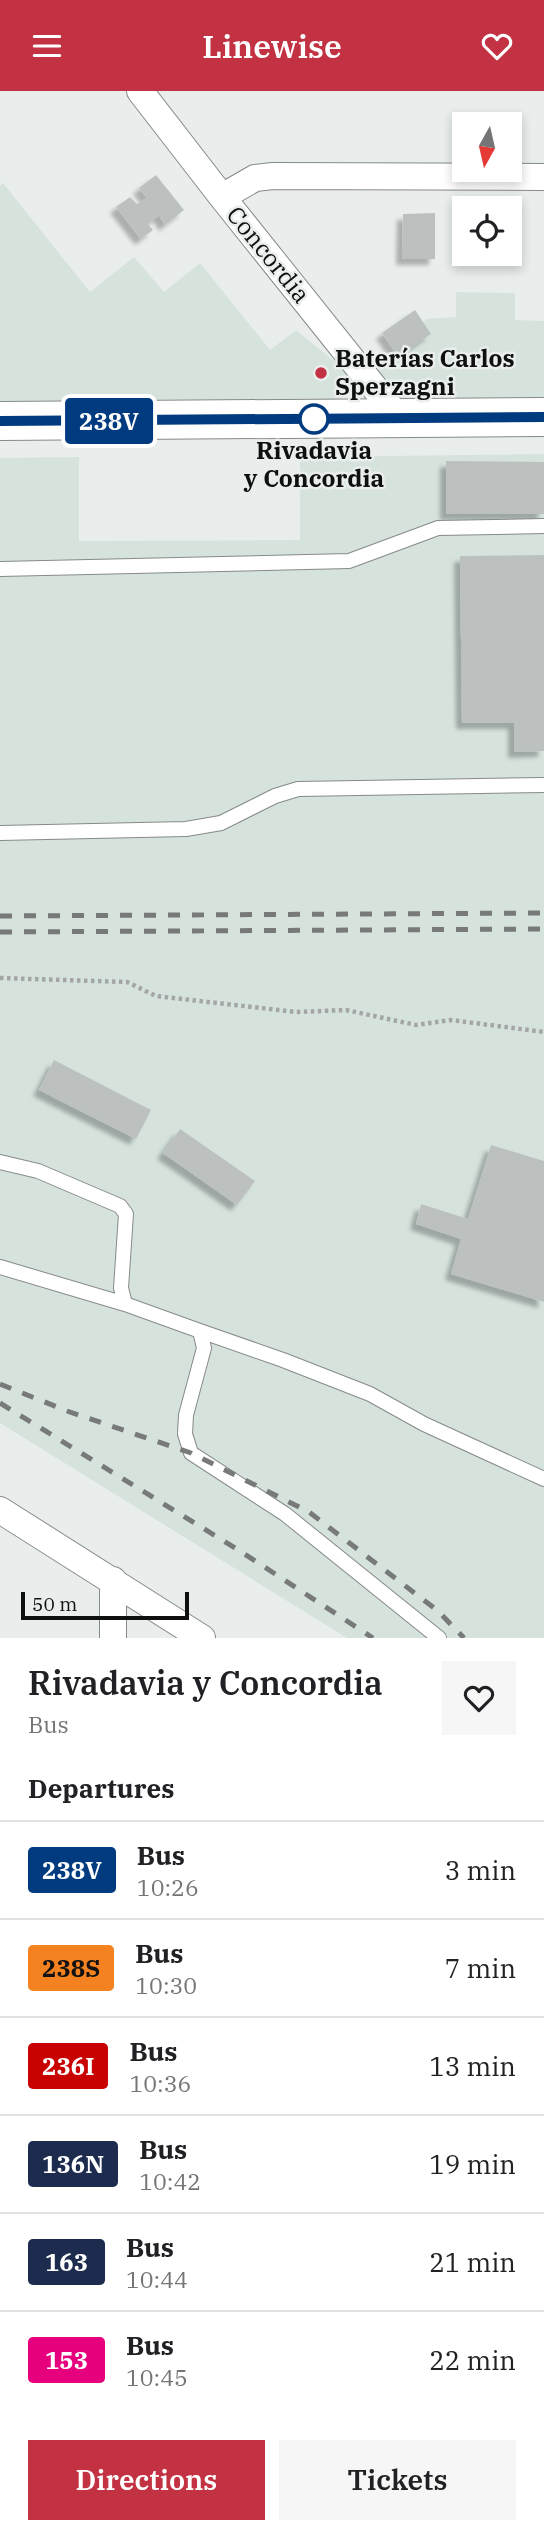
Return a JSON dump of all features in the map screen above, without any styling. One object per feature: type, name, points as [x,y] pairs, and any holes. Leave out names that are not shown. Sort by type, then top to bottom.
[{"type":"main road","points":[[0,421],[544,417]]},
{"type":"street","name":"Concordia","points":[[140,91],[398,418]]},
{"type":"street","points":[[222,197],[255,178],[273,176],[544,177]]},
{"type":"street","points":[[0,1510],[202,1638]]},
{"type":"street","points":[[113,1580],[113,1638]]},
{"type":"lane","points":[[0,569],[349,561],[438,528],[544,526]]},
{"type":"lane","points":[[0,833],[186,829],[221,823],[275,796],[298,789],[544,785]]},
{"type":"lane","points":[[0,1162],[38,1171],[120,1206],[126,1215],[121,1288],[125,1304]]},
{"type":"lane","points":[[0,1268],[125,1304],[283,1360],[370,1394],[424,1424],[544,1479]]},
{"type":"lane","points":[[200,1331],[204,1348],[186,1415],[185,1434],[191,1453],[285,1514],[439,1638]]},
{"type":"path","points":[[0,978],[127,982],[156,996],[296,1012],[346,1010],[416,1025],[451,1020],[544,1032]]},
{"type":"shaded area","points":[[3,183],[90,292],[134,257],[164,292],[200,263],[270,350],[296,330],[349,373],[351,389],[344,397],[334,401],[0,402],[0,186]]},
{"type":"shaded area","points":[[456,292],[515,293],[515,320],[544,321],[544,401],[407,401],[397,397],[377,368],[426,319],[456,317]]},
{"type":"shaded area","points":[[544,454],[544,1638],[347,1638],[0,1423],[0,458],[79,457],[79,541],[300,540],[300,457]]},
{"type":"building","points":[[156,175],[184,210],[165,225],[159,215],[148,224],[153,230],[141,239],[116,207],[130,197],[137,204],[147,198],[139,188]]},
{"type":"building","points":[[435,213],[435,259],[402,259],[403,214]]},
{"type":"building","points":[[415,310],[431,334],[398,356],[382,333]]},
{"type":"building","points":[[446,461],[544,462],[544,514],[446,514]]},
{"type":"building","points":[[544,555],[544,751],[514,752],[514,723],[462,723],[460,556]]},
{"type":"building","points":[[54,1060],[151,1110],[136,1139],[39,1090]]},
{"type":"building","points":[[180,1129],[255,1181],[237,1205],[163,1153]]},
{"type":"building","points":[[491,1145],[544,1161],[544,1302],[451,1274],[461,1239],[416,1224],[421,1204],[468,1219]]},
{"type":"railway","points":[[0,916],[544,913]]},
{"type":"railway","points":[[0,932],[544,929]]},
{"type":"railway","points":[[0,1384],[67,1411],[191,1453],[309,1512],[438,1611],[464,1638]]},
{"type":"railway","points":[[0,1403],[240,1551],[373,1638]]},
{"type":"bus line","name":"238V","points":[[0,421],[544,417]]},
{"type":"place","name":"Baterías Carlos Sperzagni","points":[[321,373]]},
{"type":"place","name":"Rivadavia y Concordia","points":[[314,419]]}]
